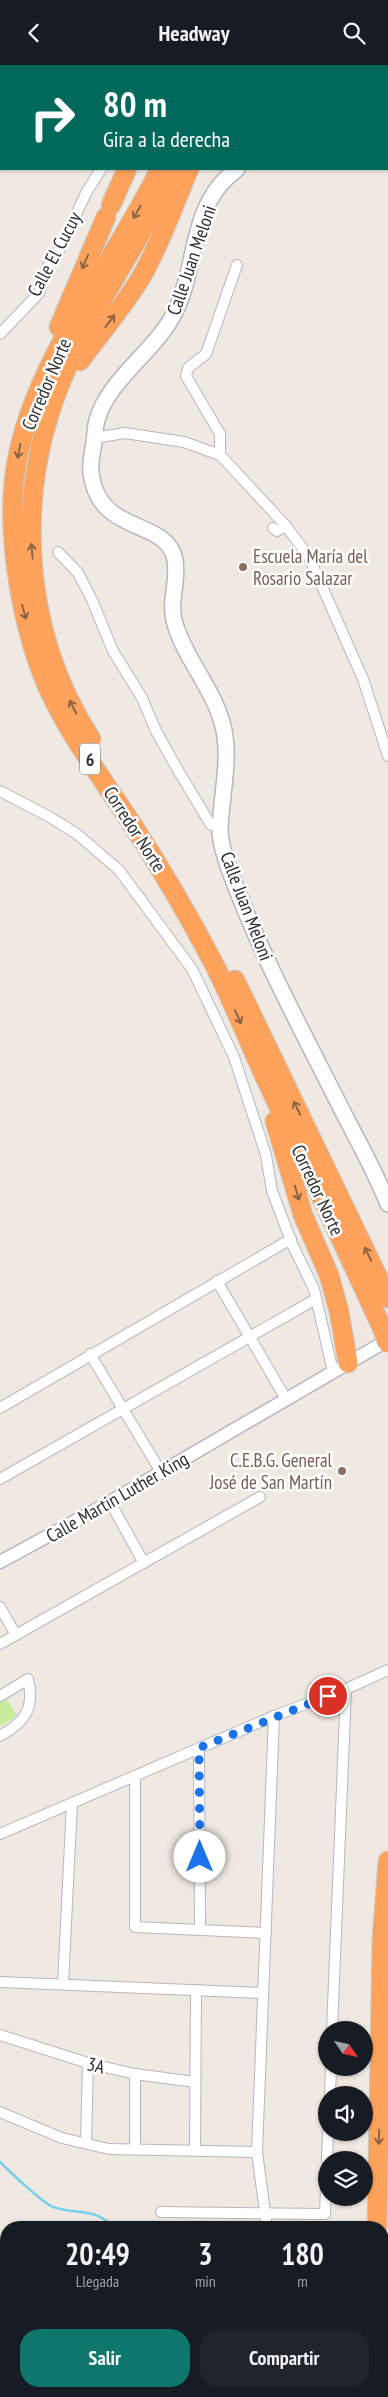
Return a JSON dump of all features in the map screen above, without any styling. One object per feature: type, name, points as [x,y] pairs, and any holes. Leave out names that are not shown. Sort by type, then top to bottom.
[{"type":"highway","points":[[42,403],[57,331],[127,170]]},
{"type":"highway","name":"Corredor Norte","points":[[160,170],[145,199],[78,313],[42,403],[34,478],[31,544],[37,599],[46,642],[52,659],[62,685],[82,725],[198,907],[245,1000],[388,1298]]},
{"type":"highway","name":"Corredor Norte","points":[[174,170],[142,234],[42,403],[20,444],[14,483],[16,555],[22,603],[48,689],[70,730],[157,862],[216,968],[386,1337]]},
{"type":"highway","points":[[42,403],[143,273],[165,229],[189,170]]},
{"type":"highway","points":[[258,1062],[303,1215],[329,1275],[338,1311],[341,1367]]},
{"type":"highway","points":[[377,2221],[382,1940],[388,1861]]},
{"type":"main road","name":"Calle Juan Meloni","points":[[236,170],[220,185],[207,205],[176,311],[164,332],[116,385],[96,421],[90,470],[95,491],[104,508],[120,519],[145,529],[166,541],[175,561],[172,609],[174,621],[179,636],[220,711],[225,738],[226,783],[221,824],[224,851],[230,870],[265,957],[388,1203]]},
{"type":"street","name":"Calle El Cucuy","points":[[0,334],[39,293],[49,264],[60,247],[99,170]]},
{"type":"street","points":[[220,455],[220,434],[186,376],[188,368],[206,354],[238,265]]},
{"type":"street","points":[[94,438],[125,433],[152,436],[184,442],[220,455],[286,526],[309,557],[363,679],[388,756]]},
{"type":"street","points":[[273,528],[277,531],[286,526]]},
{"type":"street","points":[[58,552],[78,573],[92,600],[113,651],[142,699],[156,731],[179,773],[211,825],[221,824]]},
{"type":"street","points":[[0,791],[48,816],[77,835],[120,870],[192,969],[234,1057],[266,1155],[272,1191],[290,1239],[312,1281],[316,1299],[341,1367]]},
{"type":"street","points":[[0,1408],[290,1239]]},
{"type":"street","points":[[217,1281],[286,1399]]},
{"type":"street","points":[[0,1479],[316,1299]]},
{"type":"street","name":"Calle Martin Luther King","points":[[0,1562],[162,1472],[341,1367],[386,1337]]},
{"type":"street","points":[[90,1354],[162,1472]]},
{"type":"street","points":[[0,1644],[260,1497]]},
{"type":"street","points":[[110,1502],[144,1563]]},
{"type":"street","points":[[0,1607],[16,1635]]},
{"type":"street","points":[[0,1834],[274,1716],[346,1689],[388,1670]]},
{"type":"street","points":[[0,1696],[28,1679],[32,1701],[28,1710],[21,1720],[0,1736]]},
{"type":"street","points":[[332,2021],[346,1689]]},
{"type":"street","points":[[265,2221],[257,2152],[274,1716]]},
{"type":"street","points":[[199,1748],[200,1930]]},
{"type":"street","points":[[135,1776],[135,1927],[266,1933]]},
{"type":"street","points":[[63,1984],[72,1803]]},
{"type":"street","points":[[0,1982],[263,1993]]},
{"type":"street","points":[[195,2151],[196,1990]]},
{"type":"street","name":"3A","points":[[0,2035],[88,2063],[135,2074],[195,2082]]},
{"type":"street","points":[[86,2143],[88,2063]]},
{"type":"street","points":[[135,2074],[135,2149]]},
{"type":"street","points":[[0,2112],[62,2138],[109,2149],[257,2152]]},
{"type":"street","points":[[161,2211],[325,2215],[325,2206]]},
{"type":"green space","points":[[7,1698],[17,1716],[0,1726],[0,1701]]},
{"type":"waterway","points":[[0,2162],[33,2193],[51,2206],[58,2209],[91,2214],[107,2221]]},
{"type":"place","name":"Escuela María del Rosario Salazar","points":[[243,567]]},
{"type":"place","name":"C.E.B.G. General José de San Martín","points":[[342,1471]]},
{"type":"route","points":[[200,1857],[199,1748],[274,1716],[328,1696]]}]
